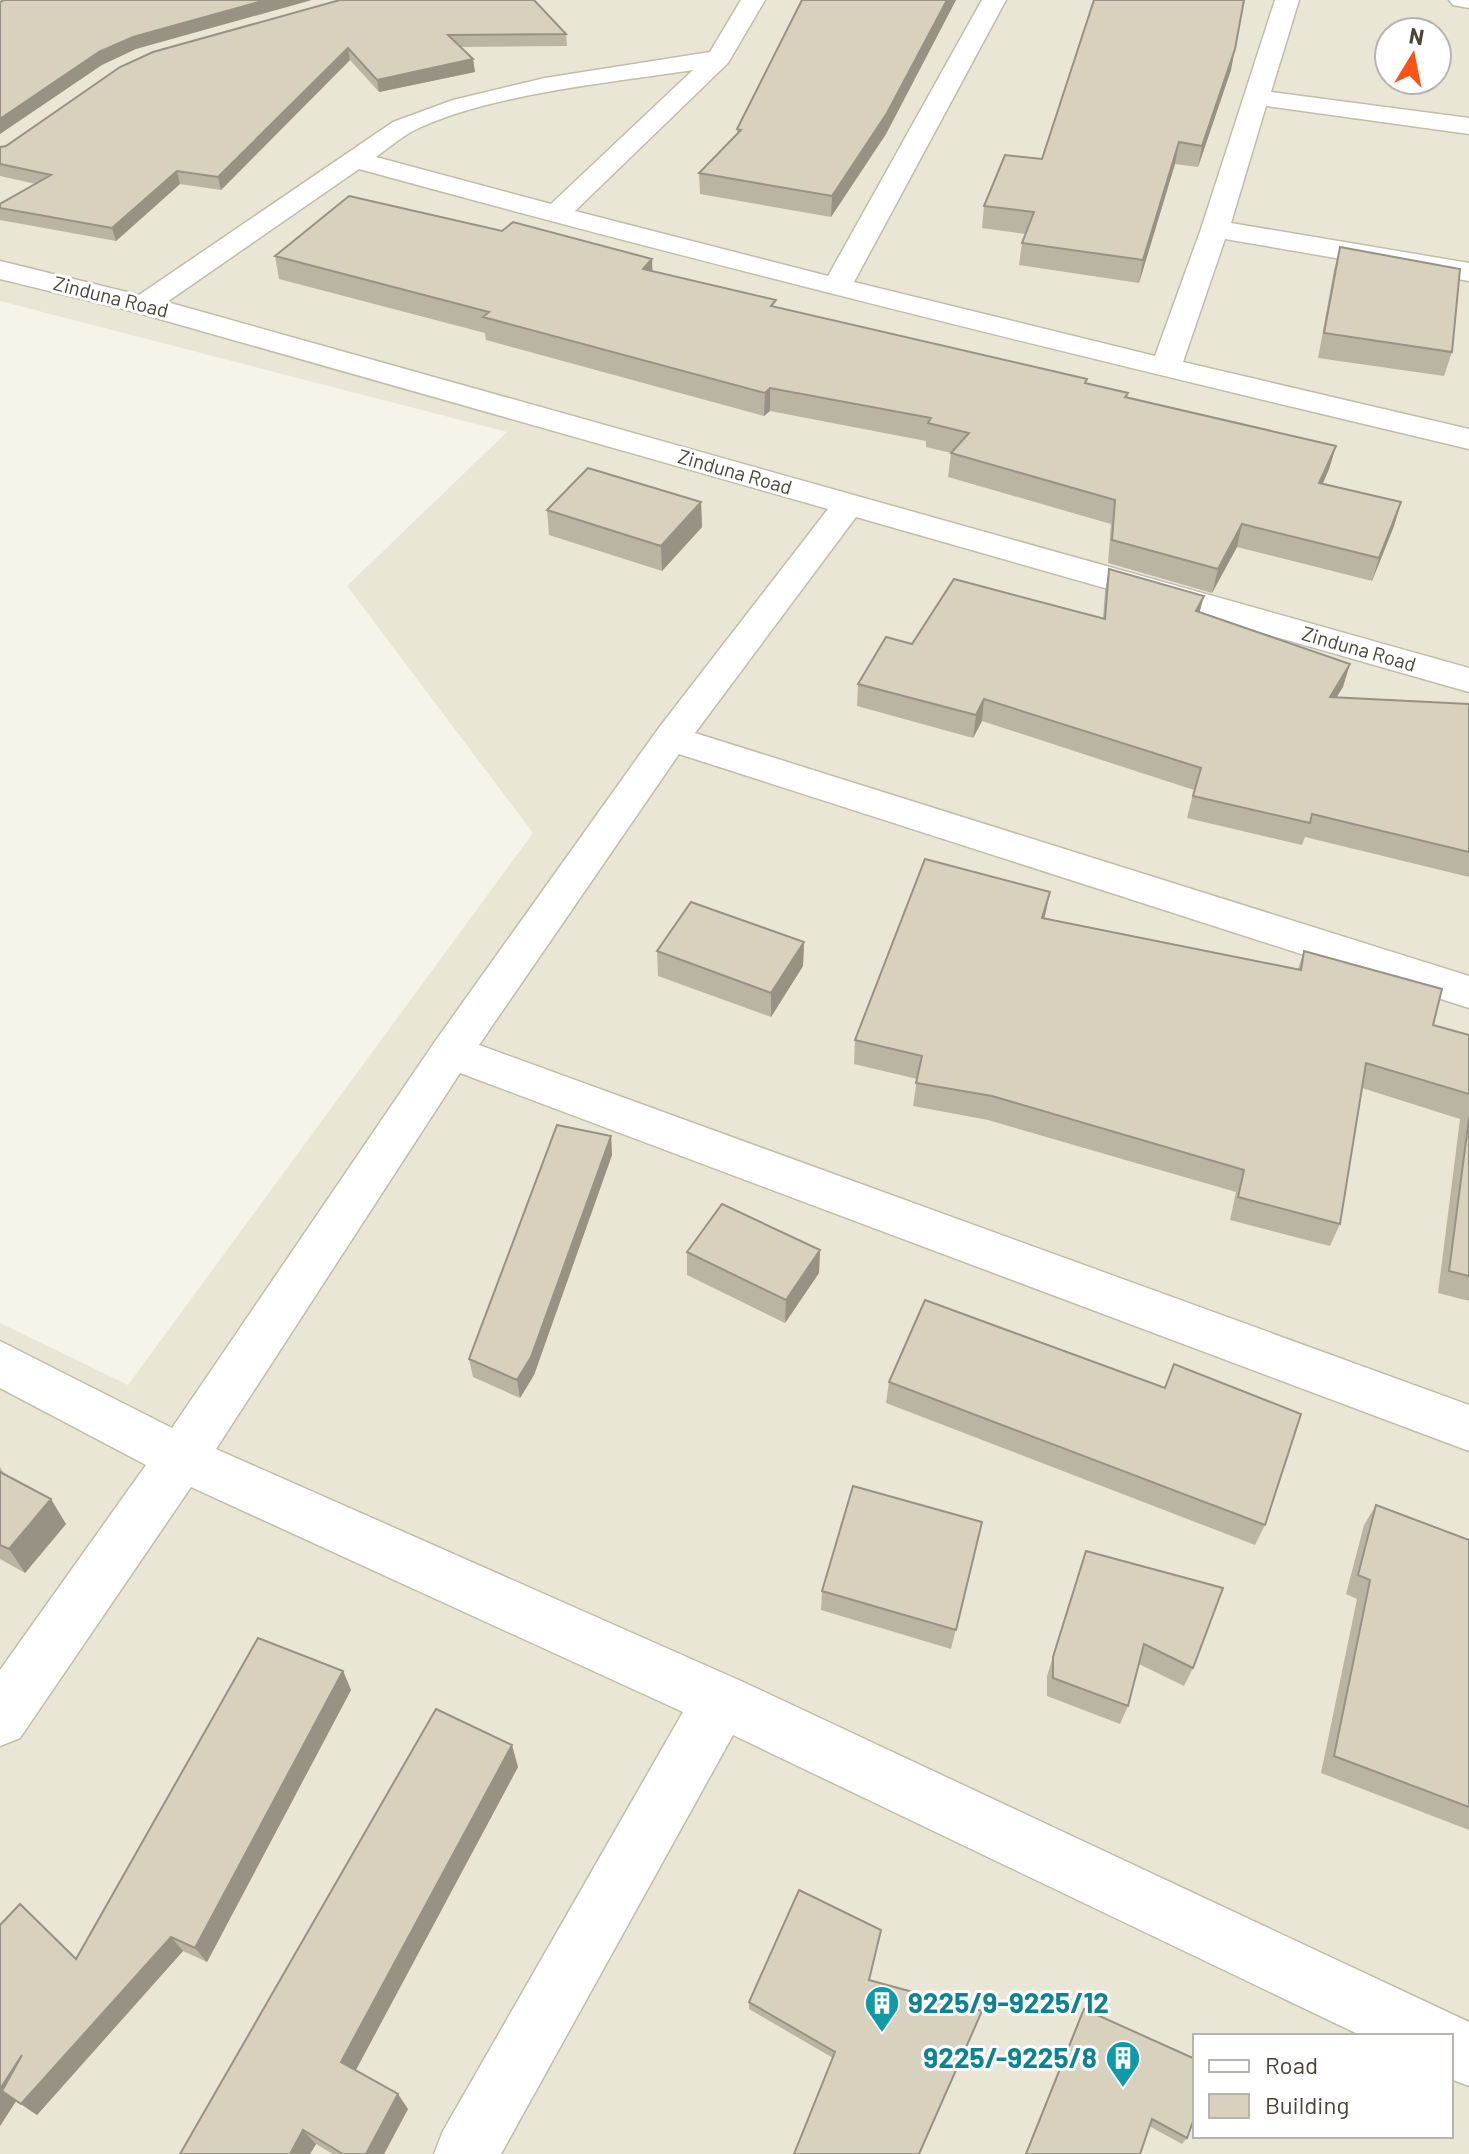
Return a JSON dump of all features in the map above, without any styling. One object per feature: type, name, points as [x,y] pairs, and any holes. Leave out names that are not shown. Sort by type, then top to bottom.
[{"type":"street","points":[[555,215],[719,58],[753,0]]},
{"type":"street","points":[[837,286],[994,0]]},
{"type":"street","points":[[1166,368],[1215,229],[1287,0]]},
{"type":"street","points":[[1461,0],[1469,1]]},
{"type":"street","points":[[144,305],[402,127],[462,105],[545,86],[719,58]]},
{"type":"street","points":[[1255,97],[1469,126]]},
{"type":"street","points":[[353,159],[555,215],[837,286],[1469,439]]},
{"type":"street","points":[[1215,229],[1469,272]]},
{"type":"street","name":"Zinduna Road","points":[[0,270],[144,305],[1469,680]]},
{"type":"street","points":[[0,1718],[181,1458],[451,1052],[671,738],[849,504]]},
{"type":"street","points":[[671,738],[1469,992]]},
{"type":"street","points":[[451,1052],[1469,1428]]},
{"type":"street","points":[[0,1363],[181,1458],[721,1701],[1426,2034]]},
{"type":"street","points":[[466,2154],[721,1701]]},
{"type":"shaded area","points":[[0,0],[1469,0],[1469,2154],[0,2154],[0,1323],[128,1385],[533,833],[347,586],[507,432],[0,301]]},
{"type":"building","points":[[266,0],[133,37],[99,52],[0,119],[0,2]]},
{"type":"building","points":[[340,0],[534,0],[566,34],[448,35],[473,59],[377,80],[348,48],[218,177],[177,171],[112,228],[0,208],[0,204],[51,175],[0,164],[0,147],[6,146],[120,67],[153,52]]},
{"type":"building","points":[[802,0],[947,0],[887,113],[832,196],[699,173],[741,130],[737,129]]},
{"type":"building","points":[[1094,0],[1244,0],[1235,49],[1202,146],[1179,142],[1143,260],[1022,243],[1034,212],[984,206],[1005,155],[1042,159]]},
{"type":"building","points":[[349,196],[502,231],[513,222],[652,259],[643,269],[776,300],[771,306],[1087,379],[1085,383],[1128,393],[1125,397],[1336,446],[1319,483],[1401,502],[1379,558],[1242,524],[1218,569],[1112,540],[1115,500],[951,453],[969,433],[928,423],[931,418],[770,388],[765,393],[483,317],[489,312],[275,256]]},
{"type":"building","points":[[1340,247],[1460,269],[1452,352],[1324,333]]},
{"type":"building","points":[[588,468],[701,502],[661,546],[547,510]]},
{"type":"building","points":[[1109,569],[1204,596],[1196,611],[1350,664],[1330,697],[1469,704],[1469,852],[1312,814],[1310,823],[1193,796],[1201,768],[984,699],[976,715],[858,684],[886,637],[912,644],[954,579],[1105,619]]},
{"type":"building","points":[[925,859],[1050,892],[1042,918],[1301,970],[1304,951],[1442,989],[1433,1025],[1469,1035],[1469,1094],[1366,1063],[1340,1224],[1238,1197],[1244,1170],[992,1096],[916,1083],[922,1056],[855,1040]]},
{"type":"building","points":[[691,902],[804,942],[771,993],[657,951]]},
{"type":"building","points":[[1469,1118],[1469,1276],[1449,1271]]},
{"type":"building","points":[[557,1125],[611,1136],[531,1357],[517,1380],[469,1359]]},
{"type":"building","points":[[722,1204],[820,1250],[786,1300],[687,1252]]},
{"type":"building","points":[[925,1300],[1165,1388],[1174,1364],[1301,1414],[1265,1525],[889,1382]]},
{"type":"building","points":[[0,1472],[51,1499],[9,1549],[0,1545]]},
{"type":"building","points":[[853,1486],[982,1522],[956,1630],[822,1591]]},
{"type":"building","points":[[1376,1505],[1469,1540],[1469,1807],[1334,1756],[1370,1580],[1358,1575]]},
{"type":"building","points":[[1086,1551],[1223,1588],[1193,1668],[1144,1644],[1128,1706],[1053,1678],[1053,1657]]},
{"type":"building","points":[[258,1638],[343,1671],[195,1948],[171,1937],[21,2104],[2,2091],[22,2055],[0,2089],[0,1925],[20,1904],[76,1959]]},
{"type":"building","points":[[436,1709],[512,1745],[341,2062],[398,2094],[366,2154],[343,2154],[303,2130],[290,2154],[180,2154]]},
{"type":"building","name":"9225/9-9225/12","points":[[799,1890],[881,1930],[869,1980],[982,2011],[919,2154],[794,2154],[835,2052],[749,2002]]},
{"type":"building","name":"9225/-9225/8","points":[[1084,2009],[1193,2058],[1193,2122],[1187,2138],[1152,2119],[1140,2154],[1026,2154]]},
{"type":"place","name":"9225/9-9225/12","points":[[882,2034]]},
{"type":"place","name":"9225/-9225/8","points":[[1123,2089]]}]
